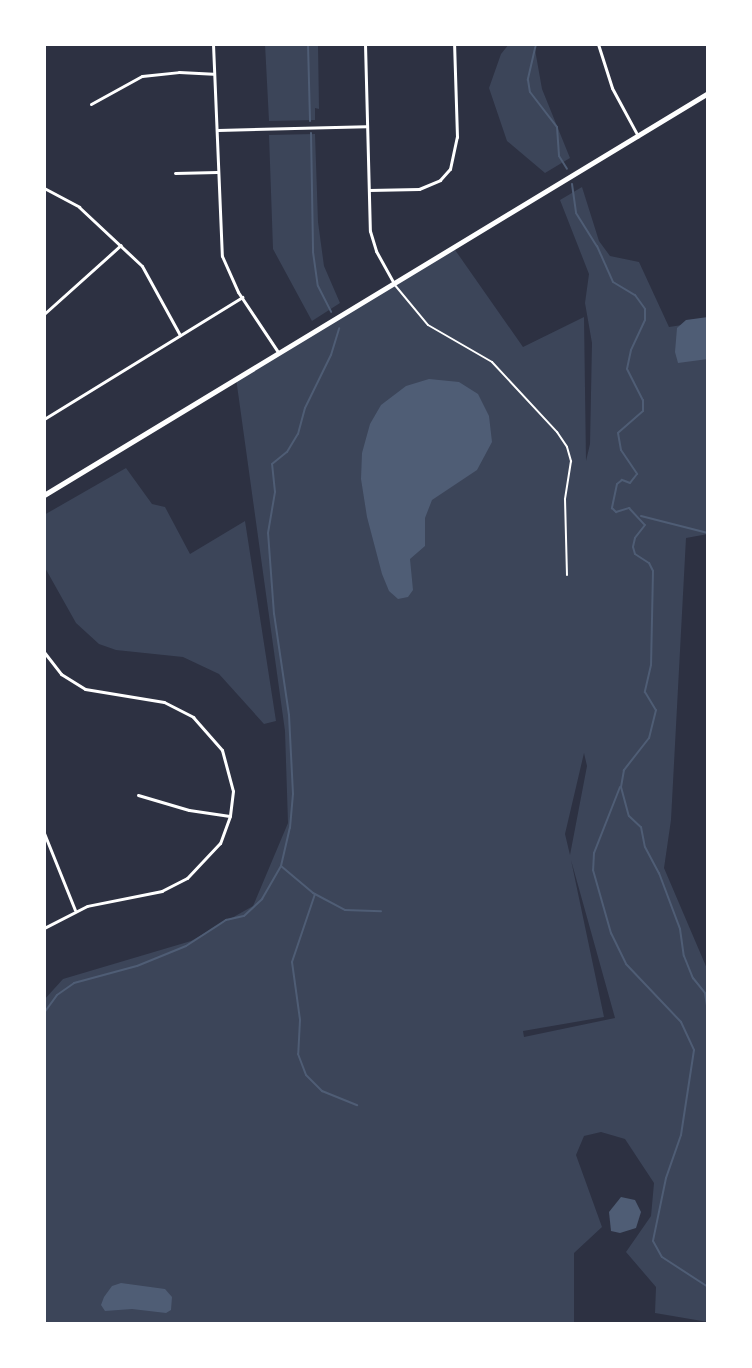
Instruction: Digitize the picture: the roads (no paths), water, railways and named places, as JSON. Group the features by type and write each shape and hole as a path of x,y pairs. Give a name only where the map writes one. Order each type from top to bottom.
{"main road":[{"path":"44,495 708,93"}],"street":[{"path":"213,44 222,256 242,297 278,353"},
{"path":"365,44 369,190 374,245 394,283"},
{"path":"369,190 419,189 440,180 450,169 457,137 454,44"},
{"path":"598,44 612,88 638,136"},
{"path":"91,104 142,76 179,72 213,74"},
{"path":"218,130 367,126"},
{"path":"175,173 217,172"},
{"path":"44,188 79,207 142,266 180,335"},
{"path":"44,314 121,245"},
{"path":"44,419 242,297"},
{"path":"44,652 61,674 85,689 164,702 201,724 227,760 232,780 230,816 214,851 180,883 75,910 44,928"},
{"path":"138,795 197,812 230,816"},
{"path":"44,833 75,910"}],"lane":[{"path":"394,283 428,325 492,362 557,432 567,447 571,461 565,499 567,575"}],"waterway":[{"path":"308,44 310,121"},
{"path":"536,44 528,80 530,92 557,127 559,156 567,169"},
{"path":"311,133 313,252 318,286 331,312"},
{"path":"572,184 576,213 597,246 613,282 635,295 645,309 645,320 631,350 627,369 643,400 643,411 618,433 621,450 637,474 630,483 622,480 617,484 612,508 616,512 629,508 645,525 635,538 633,547 635,554 649,563 653,571 651,665 645,692 656,710 649,738 624,770 621,787 629,816 641,827 645,847 659,873 680,929 684,956 693,978 705,993 708,1011"},
{"path":"44,1013 57,995 74,983 137,966 186,946 226,920 244,916 262,899 281,866 290,828 293,794 289,715 274,614 268,533 275,492 272,464 287,452 298,434 305,408 331,355 339,328"},
{"path":"641,516 708,533"},
{"path":"620,787 594,853 593,870 611,933 626,964 681,1022 694,1050 681,1135 666,1178 653,1241 662,1257 708,1287"},
{"path":"281,866 313,893 345,910 381,911"},
{"path":"315,894 292,962 300,1020 298,1054 306,1075 322,1091 357,1105"}]}
